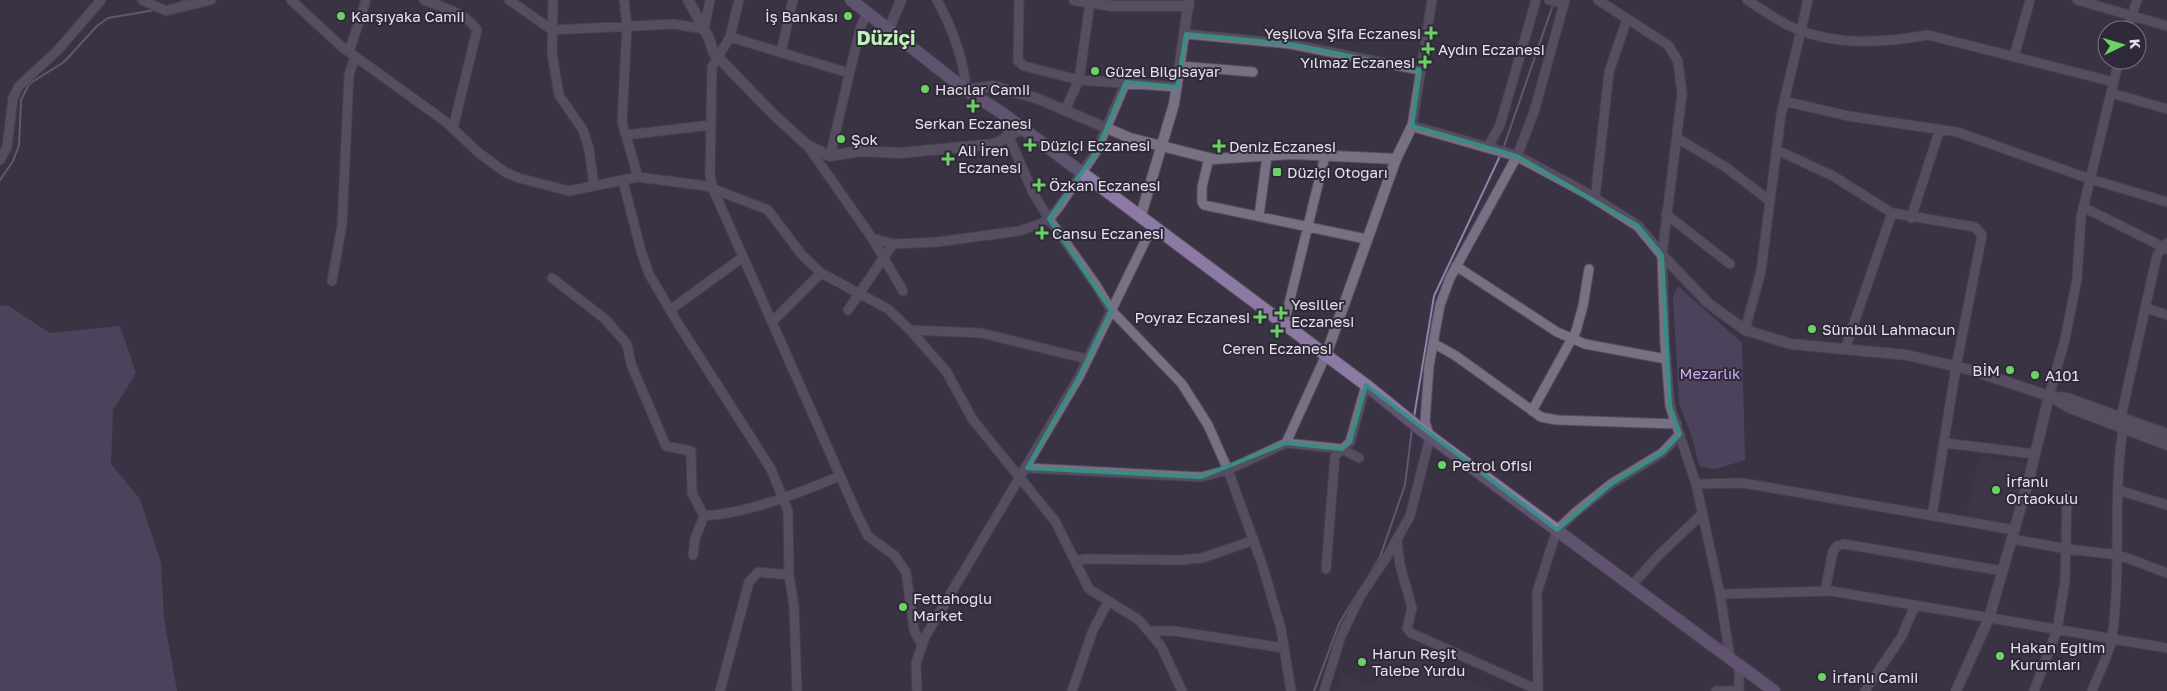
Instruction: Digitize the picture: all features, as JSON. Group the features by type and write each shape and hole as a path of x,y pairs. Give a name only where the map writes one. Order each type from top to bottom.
{"main road":[{"path":"851,0 966,90 1023,128 1081,173 1140,215 1366,384 1427,435 1774,691"}],"street":[{"path":"0,160 7,147 13,98 20,86 58,50 101,0"},
{"path":"142,0 166,11 211,0"},
{"path":"291,0 352,54 453,128 479,153 505,172 569,191 638,177 713,189 768,210 802,255 820,273 888,309 946,370 973,420 1004,460 1021,476 1055,522 1089,590 1139,620 1161,646 1182,691"},
{"path":"332,281 342,225 349,75 352,54 366,0"},
{"path":"424,0 460,15 473,24 477,30 453,128"},
{"path":"509,0 552,30 674,24 704,29"},
{"path":"553,0 552,54 559,95 583,130 589,149 594,186"},
{"path":"624,0 627,25 622,122 638,177"},
{"path":"688,0 704,29 713,52 772,114 807,146 885,256 903,292"},
{"path":"704,29 710,0"},
{"path":"739,0 730,37 712,67 710,175 713,189 868,536 895,556 906,572 914,630 922,645"},
{"path":"781,52 793,0"},
{"path":"889,29 901,0"},
{"path":"937,0 951,26 965,70 966,90 993,86 1036,98 1107,128 1161,147 1209,158 1325,156 1396,159"},
{"path":"1019,0 1018,61 1024,66 1080,80 1177,87"},
{"path":"1074,0 1090,3 1189,3 1177,87 1140,215"},
{"path":"1286,443 1326,355 1396,159 1412,126 1432,0"},
{"path":"1491,148 1506,107 1536,0"},
{"path":"1324,691 1341,636 1361,595 1397,540 1410,516 1427,435 1425,422 1440,305 1456,266 1515,156 1534,112 1562,2 1549,0"},
{"path":"1598,0 1668,45 1678,61 1682,94 1662,255 1666,360 1670,406 1696,484 1734,661 1738,691 1716,691"},
{"path":"1747,0 1800,30 1837,41 1898,40 1928,35 2114,82"},
{"path":"1744,330 1761,271 1784,101 1808,0"},
{"path":"2014,57 2030,0"},
{"path":"2078,0 2167,26"},
{"path":"2131,20 2137,0"},
{"path":"1065,110 1080,80 1090,3"},
{"path":"830,156 849,72 866,12"},
{"path":"1595,199 1609,72 1628,19"},
{"path":"1186,34 1290,44 1420,70"},
{"path":"730,37 849,72"},
{"path":"1180,66 1253,72"},
{"path":"1956,691 1989,618 2065,339 2076,279 2083,207 2117,70"},
{"path":"872,238 893,244 937,242 1019,231 1049,219 1096,152 1126,82"},
{"path":"2111,93 2167,109"},
{"path":"1784,101 1848,116 1957,132 2090,179 2167,202"},
{"path":"1002,113 1033,193 1049,219 1096,285 1111,310 1182,384 1208,425 1228,470 1254,540 1281,629 1291,691"},
{"path":"626,135 711,125"},
{"path":"1412,126 1515,156 1595,199 1638,226 1662,255 1708,303 1744,330 1791,344 1907,355 1956,366 2049,396 2067,398 2167,434"},
{"path":"807,146 830,156 861,151 900,153 995,144 1023,128"},
{"path":"1911,218 1940,129"},
{"path":"1677,138 1724,166 1770,201"},
{"path":"1777,150 1833,176 1892,212 1911,218 1975,227 1982,235 1956,366 1932,516"},
{"path":"1259,216 1267,156"},
{"path":"1284,324 1325,156"},
{"path":"1209,158 1202,187 1202,202 1204,205 1366,240"},
{"path":"623,181 641,251 649,274 771,469 788,511 789,575 794,606 797,691"},
{"path":"2083,207 2166,246 2157,255 2121,417"},
{"path":"1845,349 1892,212"},
{"path":"1666,214 1730,264"},
{"path":"917,691 916,663 925,637 1027,468 1087,359 1153,225"},
{"path":"848,310 893,244"},
{"path":"670,310 743,257"},
{"path":"1456,266 1496,294 1585,344 1666,360"},
{"path":"1532,411 1572,338 1583,306 1589,269"},
{"path":"772,322 820,273"},
{"path":"552,278 605,319 627,344 630,364 666,446 691,451 692,493 704,516 695,539 693,555"},
{"path":"2146,308 2167,315"},
{"path":"910,330 981,333 1087,359"},
{"path":"1434,343 1456,356 1541,417 1557,420 1676,424"},
{"path":"1326,569 1335,456 1350,442 1366,384"},
{"path":"2049,396 2070,408 2167,445"},
{"path":"2092,691 2112,640 2119,555 2118,490 2123,429"},
{"path":"1397,540 1400,565 1412,608 1407,628 1411,633 1538,691 1538,592 1557,530 1611,484 1662,453 1680,434"},
{"path":"1027,468 1201,477 1228,470 1286,443 1342,449 1359,458"},
{"path":"1945,443 2035,454"},
{"path":"704,516 724,515 783,499 840,476"},
{"path":"1696,484 1743,483 1932,516 2013,534 2067,549 2119,555 2167,574"},
{"path":"2118,490 2167,504"},
{"path":"2034,691 2057,630 2067,549 2067,496"},
{"path":"1632,586 1658,556 1702,513"},
{"path":"1075,561 1085,559 1181,560 1202,558 1254,540"},
{"path":"1825,591 1834,551 1837,546 1844,544 2003,571"},
{"path":"720,691 750,582 758,572 789,575"},
{"path":"1720,594 1825,591 2167,648"},
{"path":"1072,691 1093,630 1108,602"},
{"path":"1865,691 1902,636 1915,605"},
{"path":"1149,631 1174,631 1284,648"}],"highlighted area":[{"path":"1186,34 1290,44 1420,70 1412,126 1517,156 1638,226 1662,255 1670,406 1680,434 1662,453 1611,484 1557,530 1366,385 1350,442 1342,449 1286,443 1201,477 1027,468 1079,377 1111,310 1049,219 1096,152 1126,82 1177,87"}],"shaded area":[{"name":"İrfanlı Ortaokulu","path":"1979,455 2027,463 2011,527 1966,518"},
{"path":"1388,650 1491,690 1337,691 1343,673 1375,687"}],"green space":[{"name":"Mezarlık","path":"1678,286 1742,343 1745,460 1715,469 1699,466 1693,440 1679,403 1673,297"},
{"path":"7,305 50,333 120,326 136,373 113,410 111,464 140,499 161,563 164,618 177,691 0,691 0,306"}],"waterway":[{"path":"164,7 188,0"},
{"path":"1503,149 1553,5"},
{"path":"0,180 13,161 19,145 21,100 29,84 64,62 97,26 108,18 155,10"},
{"path":"1414,417 1434,296 1500,156"},
{"path":"1363,585 1380,557 1405,485 1412,429"},
{"path":"1314,691 1339,624 1355,597"}],"place":[{"name":"Karşıyaka Camii","path":"341,16"},
{"name":"İş Bankası","path":"848,16"},
{"name":"Yeşilova Şifa Eczanesi","path":"1431,33"},
{"name":"Aydın Eczanesi","path":"1428,49"},
{"name":"Yılmaz Eczanesi","path":"1425,62"},
{"name":"Güzel Bilgisayar","path":"1095,71"},
{"name":"Hacılar Camii","path":"925,89"},
{"name":"Serkan Eczanesi","path":"973,106"},
{"name":"Şok","path":"841,139"},
{"name":"Düziçi Eczanesi","path":"1030,145"},
{"name":"Deniz Eczanesi","path":"1219,146"},
{"name":"Ali İren Eczanesi","path":"948,159"},
{"name":"Düziçi Otogarı","path":"1277,172"},
{"name":"Özkan Eczanesi","path":"1039,185"},
{"name":"Cansu Eczanesi","path":"1042,233"},
{"name":"Yesiller Eczanesi","path":"1281,313"},
{"name":"Poyraz Eczanesi","path":"1260,317"},
{"name":"Sümbül Lahmacun","path":"1812,329"},
{"name":"Ceren Eczanesi","path":"1277,331"},
{"name":"BİM","path":"2010,370"},
{"name":"A101","path":"2035,375"},
{"name":"Petrol Ofisi","path":"1442,465"},
{"name":"İrfanlı Ortaokulu","path":"1996,490"},
{"name":"Fettahoglu Market","path":"903,607"},
{"name":"Hakan Eğitim Kurumları","path":"2000,656"},
{"name":"Harun Reşit Talebe Yurdu","path":"1362,662"},
{"name":"İrfanlı Camii","path":"1822,677"}],"district":[{"name":"Düziçi","path":"886,37"}]}
